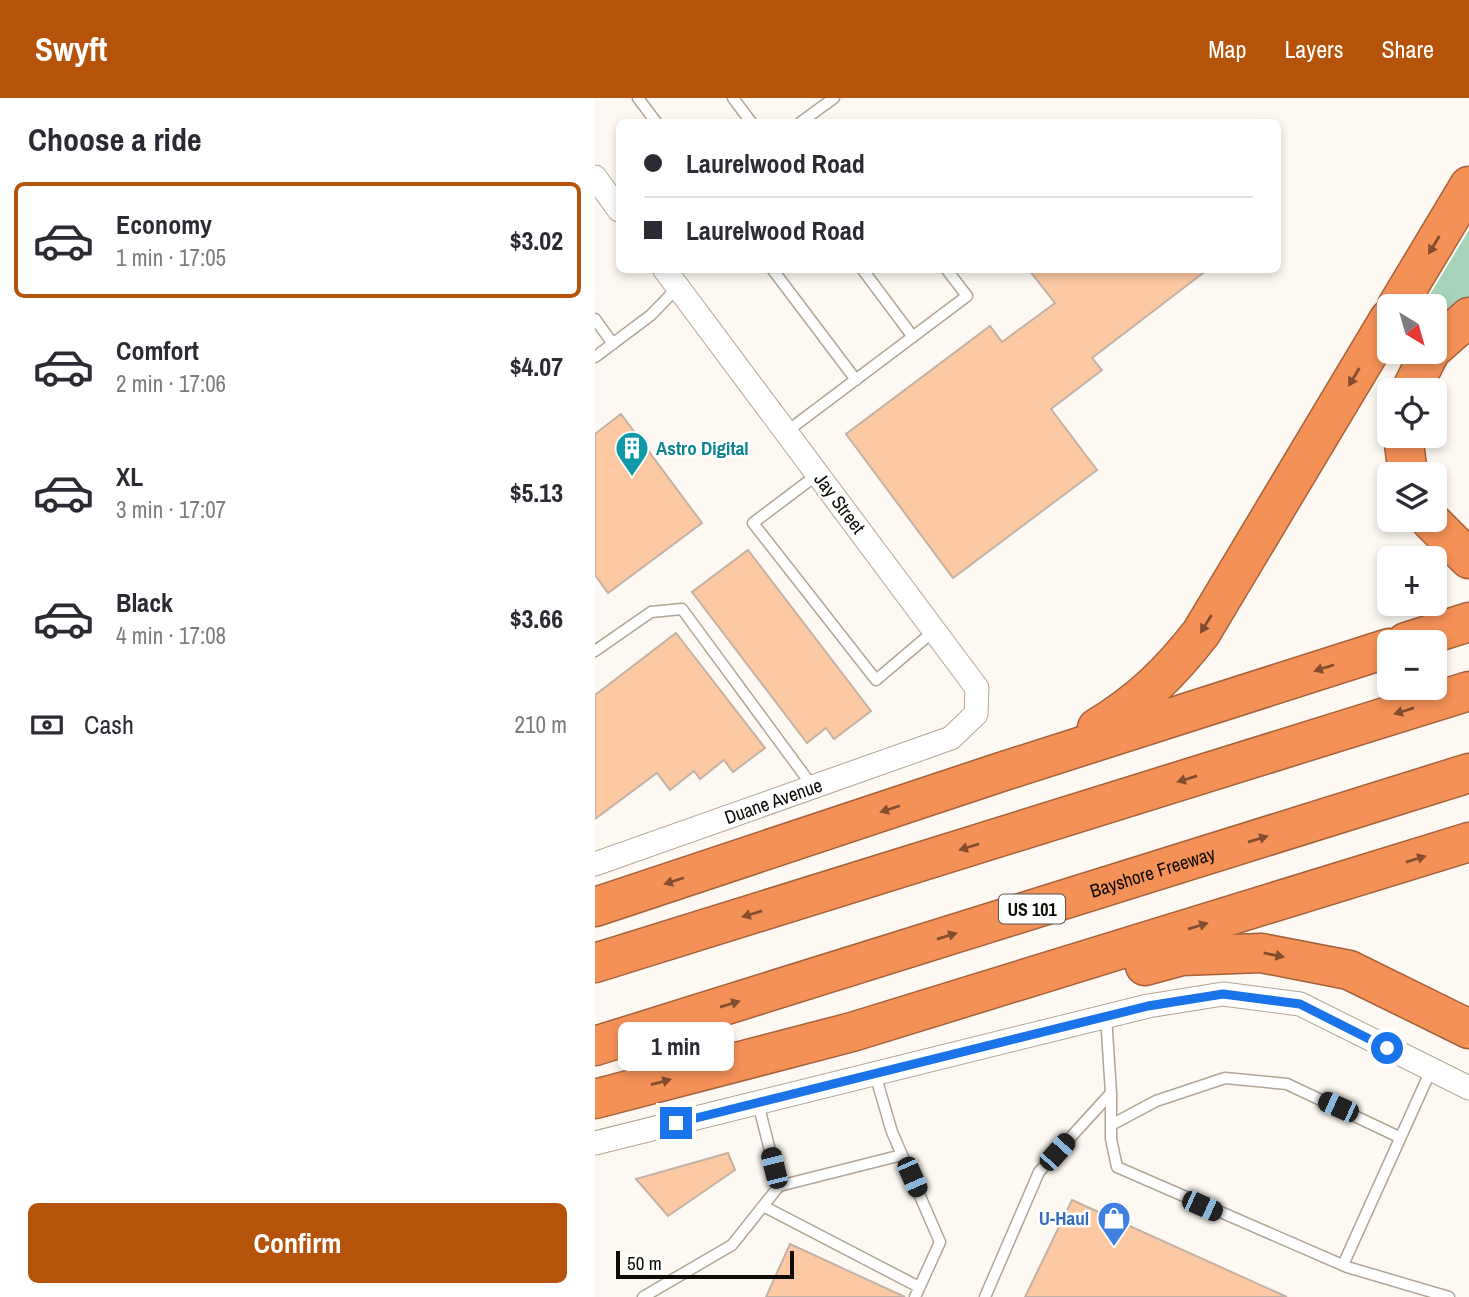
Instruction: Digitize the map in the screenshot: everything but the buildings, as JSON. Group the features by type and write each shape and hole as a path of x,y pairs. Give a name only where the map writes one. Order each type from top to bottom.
{"highway":[{"path":"1404,294 1469,187"},
{"path":"1447,336 1469,317"},
{"path":"1001,772 1085,735 1135,705 1172,670 1201,633 1377,339"},
{"path":"1442,532 1469,559"},
{"path":"1444,630 1469,622"},
{"path":"595,907 1001,772 1377,652"},
{"path":"595,963 1469,691"},
{"name":"Bayshore Freeway","path":"595,1046 1469,772"},
{"path":"595,1099 852,1032 1469,842"},
{"path":"852,1032 907,1028 1182,956 1261,953 1349,970 1469,1029"}],"street":[{"path":"595,177 616,206"},
{"name":"Jay Street","path":"671,278 977,688 976,714 950,738"},
{"name":"Duane Avenue","path":"595,864 950,738"},
{"path":"595,1143 1148,1006 1223,994 1300,1004 1469,1088"}],"lane":[{"path":"638,98 654,119"},
{"path":"733,98 749,119"},
{"path":"805,119 834,98"},
{"path":"775,273 856,380"},
{"path":"865,273 913,337"},
{"path":"786,432 967,296 949,273"},
{"path":"595,357 651,314 671,278"},
{"path":"595,319 613,344"},
{"path":"818,474 753,523 876,681 935,630"},
{"path":"595,651 651,612 682,609 813,787"},
{"path":"1106,1016 1111,1125 1117,1167 1343,1265 1449,1297"},
{"path":"1343,1265 1431,1070"},
{"path":"763,1206 917,1292 940,1242 902,1155 875,1074"},
{"path":"1111,1125 1156,1101 1225,1078 1287,1084 1399,1137"},
{"path":"985,1297 1039,1172 1111,1093"},
{"path":"758,1103 779,1186"},
{"path":"643,1297 659,1292 732,1245 779,1186 902,1155"}],"green space":[{"path":"1469,230 1469,298 1447,314 1447,294 1430,294"}],"place":[{"name":"Astro Digital","path":"632,478"},
{"name":"U-Haul","path":"1114,1248"}],"route":[{"path":"676,1123 1148,1006 1223,994 1300,1004 1387,1048"}]}
